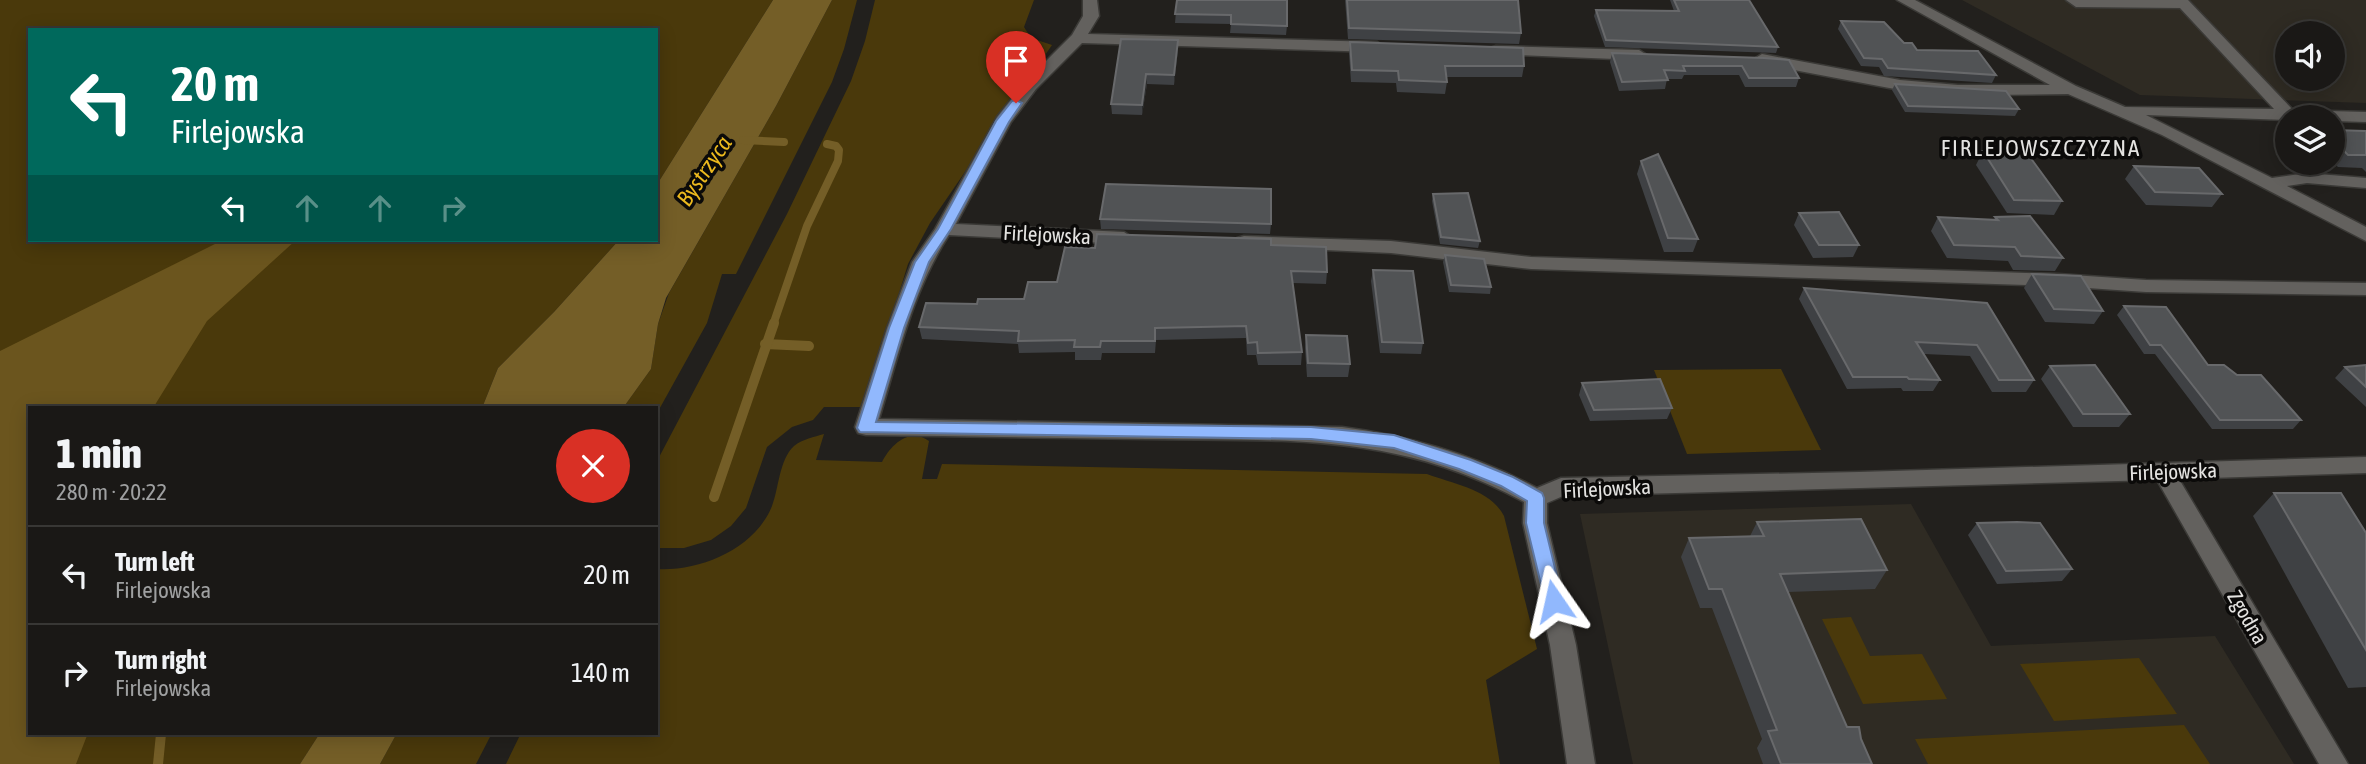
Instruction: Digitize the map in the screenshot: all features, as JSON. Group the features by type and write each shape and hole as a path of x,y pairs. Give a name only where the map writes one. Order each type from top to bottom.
{"street":[{"name":"Firlejowska","path":"1090,0 1091,16 1078,38 1030,86 1003,121 918,273 897,328 866,428 1311,433 1353,436 1394,442 1465,464 1536,498 1561,487 1859,481 2366,465"},
{"path":"1904,0 2070,89 2122,109 2366,234"},
{"path":"2073,0 2076,3 2182,2 2280,105"},
{"path":"1078,38 1399,48"},
{"path":"1482,50 1650,55"},
{"path":"1748,58 1791,62 1846,77 1928,87 2023,91 2070,89"},
{"path":"2122,109 2275,114"},
{"path":"2345,116 2366,117"},
{"path":"2269,184 2307,178 2366,183"},
{"name":"Firlejowska","path":"944,229 1145,239"},
{"path":"1227,242 1391,247 1531,263 2045,280 2146,286 2366,289"},
{"name":"Zgodna","path":"2162,471 2334,764"},
{"path":"1536,498 1535,523 1545,557 1563,645 1581,764"}],"shaded area":[{"path":"0,0 773,0 658,183 658,28 28,28 28,242 617,242 554,312 498,368 483,406 28,406 28,735 319,735 300,764 0,764"},
{"path":"832,0 857,0 832,82 736,274 722,274 707,323 658,411 658,406 624,406 651,369 658,324 669,293 776,106"},
{"path":"875,0 1034,0 1024,27 1031,38 1052,45 930,223 908,264 864,407 824,407 813,420 792,427 767,447 746,508 731,526 711,540 684,548 658,548 658,459 787,214 851,81"},
{"path":"1962,0 2366,0 2366,103 2140,95"},
{"path":"219,242 294,242 207,321 154,406 28,406 28,735 87,735 76,764 0,764 0,351"},
{"path":"1781,369 1821,450 1687,454 1654,370"},
{"path":"824,434 816,460 882,462 901,440 914,436 922,437 929,441 922,479 937,479 942,464 1427,474 1480,493 1490,499 1504,516 1537,649 1486,680 1500,764 506,764 520,735 658,735 658,569 673,569 707,562 739,546 753,534 772,506 782,466 789,452 809,438"},
{"path":"1911,504 1991,646 2215,636 2294,764 1633,764 1580,514"},
{"path":"1851,617 1870,656 1922,654 1947,699 1863,704 1822,619"},
{"path":"2139,658 2177,714 2054,721 2020,664"},
{"path":"2184,725 2210,764 1928,764 1915,739"},
{"path":"396,735 491,735 476,764 380,764"}],"water":[{"name":"Bystrzyca","path":"773,0 832,0 776,106 666,298 658,324 651,369 624,406 483,406 498,368 554,312 617,242 658,242 658,183"},
{"path":"319,735 396,735 380,764 300,764"}],"building":[{"path":"1177,0 1287,0 1287,26 1231,24 1231,15 1175,14"},
{"path":"1347,0 1518,0 1521,33 1349,28"},
{"path":"1674,0 1749,0 1778,47 1606,40 1596,10 1679,11"},
{"path":"1841,21 1884,22 1904,43 1912,43 1917,50 1978,51 1996,75 1888,68 1882,59 1864,58"},
{"path":"1121,39 1178,40 1174,75 1146,74 1142,105 1111,104"},
{"path":"1350,42 1523,48 1524,66 1445,66 1447,82 1399,80 1398,71 1352,70"},
{"path":"1612,53 1789,60 1799,78 1749,78 1742,66 1683,66 1685,71 1664,70 1668,80 1622,82"},
{"path":"1895,84 2006,91 2019,109 1908,106"},
{"path":"2345,130 2366,131 2366,155 2348,155 2345,152"},
{"path":"1983,151 2027,153 2062,201 2014,200"},
{"path":"1658,154 1698,239 1668,238 1641,161"},
{"path":"2134,166 2199,168 2222,194 2155,192"},
{"path":"1106,184 1271,189 1271,224 1100,219"},
{"path":"1468,193 1480,241 1441,237 1433,194"},
{"path":"1839,212 1859,245 1819,245 1799,213"},
{"path":"2030,216 2063,258 2021,256 2015,247 1954,245 1938,217 1998,220 1995,217"},
{"path":"1097,234 1271,239 1271,245 1326,247 1327,272 1291,271 1302,352 1258,353 1257,342 1248,343 1246,326 1155,328 1155,341 1101,341 1100,347 1074,347 1075,340 1018,341 1019,331 919,327 926,303 977,304 978,299 1024,299 1028,282 1057,282 1065,247 1095,248"},
{"path":"1445,255 1484,259 1491,287 1451,285"},
{"path":"1373,270 1413,271 1423,343 1382,342"},
{"path":"2032,274 2081,276 2103,311 2054,309"},
{"path":"1804,288 1987,303 2034,380 1999,380 1977,345 1916,342 1940,380 1853,377"},
{"path":"2124,306 2166,307 2208,365 2224,365 2237,375 2261,375 2301,420 2220,420 2161,345 2150,345"},
{"path":"1306,335 1347,336 1350,364 1308,363"},
{"path":"2095,365 2130,414 2083,414 2050,366"},
{"path":"2366,365 2366,387 2345,367"},
{"path":"1660,379 1672,408 1594,410 1582,383"},
{"path":"2274,493 2341,493 2366,533 2366,650"},
{"path":"1861,519 1887,570 1780,574 1847,727 1859,727 1872,764 1781,764 1768,731 1777,730 1722,589 1709,589 1689,538 1764,536 1757,522"},
{"path":"1977,523 2040,523 2072,569 2006,571"}],"waterway":[{"name":"Bystrzyca","path":"743,140 784,142"},
{"path":"773,325 807,226 838,161 839,150 836,146 827,144"},
{"path":"767,344 774,323"},
{"path":"714,497 767,344"},
{"path":"767,344 809,346"},
{"path":"158,764 161,735"}],"district":[{"name":"FIRLEJOWSZCZYZNA","path":"2041,148"}],"route":[{"path":"1016,103 1003,121 944,229 922,262 897,328 866,428 1311,433 1394,442 1465,464 1536,498 1535,523 1554,601"}]}
